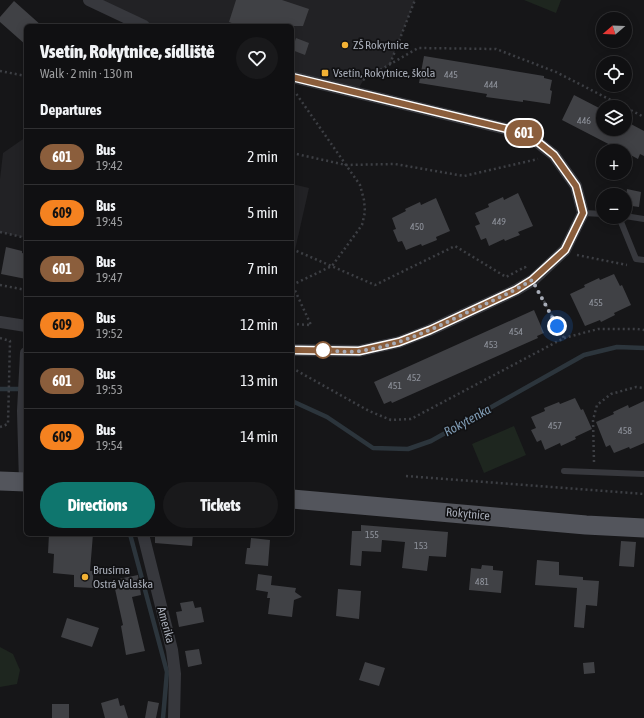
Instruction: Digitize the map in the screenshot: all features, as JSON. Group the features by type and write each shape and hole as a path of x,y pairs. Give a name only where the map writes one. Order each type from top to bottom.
{"main road":[{"path":"0,481 24,482"},
{"name":"Rokytnice","path":"294,499 586,525 644,528"}],"street":[{"path":"89,0 140,24"},
{"path":"294,77 528,134 554,155 576,186 583,213 565,250 532,280 516,290 430,330 399,342 359,351 294,350"},
{"path":"0,322 24,326"},
{"path":"24,392 24,435"},
{"name":"Amerika","path":"144,536 172,650 175,674 174,718"}],"lane":[{"path":"583,213 596,214"},
{"path":"632,217 644,219"},
{"path":"622,224 636,259 644,260"},
{"path":"564,471 644,474"}],"path":[{"path":"390,64 415,0"},
{"path":"356,93 364,79 418,48 496,49 556,72 644,117"},
{"path":"0,71 24,76"},
{"path":"294,92 296,92 360,185 364,200 365,212 362,225 332,266 294,283"},
{"path":"294,153 346,165 395,164 464,176 554,155"},
{"path":"0,232 24,238"},
{"path":"294,250 375,285 455,246 506,277 525,267 564,338"},
{"path":"0,285 24,290"},
{"path":"294,288 311,324 294,324"},
{"path":"294,369 369,411 391,420 411,419 564,338 598,329 644,330"},
{"path":"0,338 10,341 8,398"},
{"path":"594,472 593,420 597,405 612,394 636,387 644,388"},
{"path":"0,427 8,424"},
{"path":"406,476 644,494"}],"shaded area":[{"name":"ZŠ Rokytnice","path":"89,0 415,0 390,64 364,79 356,93 294,78 294,24 140,24"},
{"path":"524,0 561,0 556,13"},
{"path":"24,138 24,238 0,232 0,179 3,153"},
{"path":"294,184 309,188 294,250"},
{"path":"514,426 526,455 484,473 472,444"},
{"path":"0,647 13,654 20,670 17,684 0,687"}],"building":[{"path":"236,0 282,0 309,9 303,26 294,26 294,24 234,24 229,22"},
{"path":"14,1 40,24 24,24 24,43 0,22 0,17"},
{"path":"296,38 309,43 305,55 294,51"},
{"path":"424,56 544,76 544,78 552,80 550,104 486,97 487,94 419,83"},
{"path":"574,95 596,106 596,136 632,136 632,125 644,131 644,156 640,154 638,159 632,156 632,144 608,144 562,120"},
{"path":"632,190 641,192 639,207 632,206"},
{"path":"518,193 533,226 518,232 520,235 505,241 504,239 489,246 486,238 481,240 475,226 480,224 475,213 489,207 488,204 503,197 504,200"},
{"path":"436,198 450,231 436,237 437,240 406,250 402,241 398,242 393,230 396,229 392,218 406,211 405,209 420,202 421,205"},
{"path":"6,247 22,251 22,253 24,254 24,279 1,274"},
{"path":"614,274 620,286 622,285 631,305 614,313 615,315 601,322 600,320 585,326 570,294 599,278 600,280"},
{"path":"534,310 544,333 537,336 538,338 392,403 391,401 384,404 374,382"},
{"path":"575,398 581,410 583,409 592,429 561,446 560,443 545,450 541,440 537,442 531,430 536,428 531,417 545,411 544,408"},
{"path":"644,401 644,443 630,449 629,447 614,453 610,445 606,447 596,422 614,414 613,412 628,405 629,408"},
{"path":"361,525 448,532 446,557 429,556 427,571 402,568 405,542 382,540 381,552 362,551 361,566 350,565 352,531 361,531"},
{"path":"49,536 93,536 90,571 93,571 93,588 74,587 74,575 53,573 54,554 48,553"},
{"path":"155,536 193,536 192,546 155,543"},
{"path":"251,538 270,540 268,566 245,564 247,548 250,548"},
{"path":"621,541 636,542 634,567 619,566"},
{"path":"537,560 559,562 559,575 583,577 583,580 599,581 597,606 586,605 584,628 574,627 577,588 535,585"},
{"path":"482,565 493,566 493,570 503,571 501,593 469,590 471,568 481,569"},
{"path":"258,574 272,576 271,585 296,588 295,592 302,597 294,600 292,617 268,614 270,598 267,598 268,592 256,590"},
{"path":"138,575 141,595 132,597 145,651 126,655 121,626 123,625 115,589 120,588 118,579"},
{"path":"338,589 361,591 359,619 336,616"},
{"path":"193,601 195,608 201,607 204,622 179,627 176,612 182,611 180,603"},
{"path":"67,618 99,628 92,647 61,637"},
{"path":"199,649 202,664 188,667 185,651"},
{"path":"365,662 385,668 379,686 359,680"},
{"path":"594,662 595,673 584,674 583,663"},
{"path":"118,698 120,706 124,705 128,718 105,718 101,703"},
{"path":"148,701 159,703 156,718 145,718"},
{"path":"52,704 69,704 69,718 52,718"}],"waterway":[{"name":"Rokytenka","path":"294,402 327,417 373,448 408,449 431,441 584,355 617,347 644,348"},
{"name":"Rokytenka","path":"0,389 24,389"},
{"path":"131,536 167,672 163,718"}],"bus line":[{"name":"601","path":"294,77 528,134 554,155 576,186 583,213 565,250 532,280 516,290 430,330 399,342 359,351 294,350"}],"place":[{"name":"ZŠ Rokytnice","path":"345,45"},
{"name":"Vsetín, Rokytnice, škola","path":"325,73"},
{"name":"Brusírna Ostrá Valaška","path":"85,577"}],"route":[{"path":"323,350 359,351 399,342 430,330 516,290 532,280 557,326"}]}
